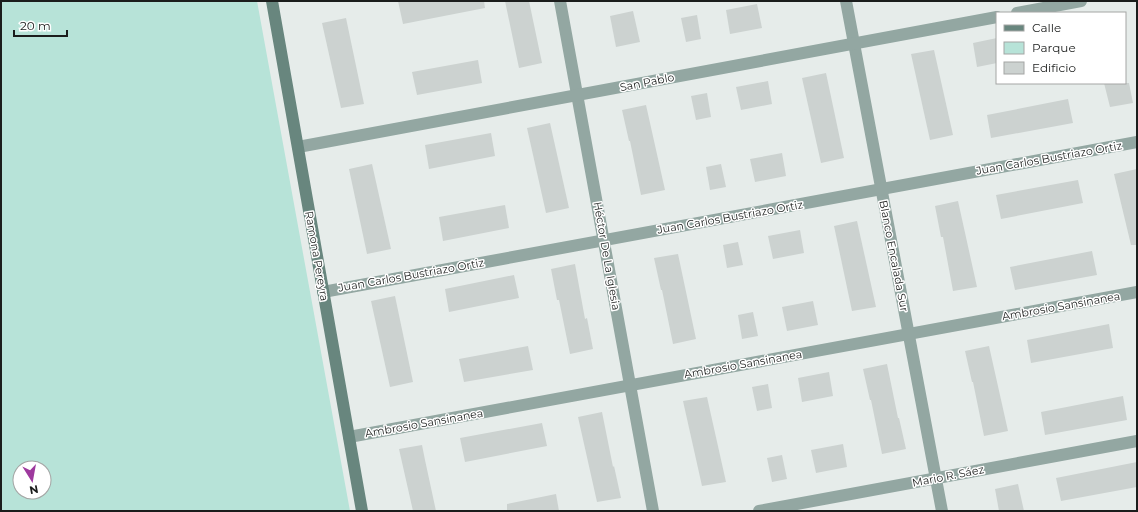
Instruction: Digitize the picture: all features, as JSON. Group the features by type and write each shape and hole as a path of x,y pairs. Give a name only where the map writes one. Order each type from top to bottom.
{"street":[{"name":"Ramona Pereyra","path":"272,1 362,511"},
{"name":"Héctor De La Iglesia","path":"560,1 653,511"},
{"name":"Blanco Encalada Sur","path":"846,1 942,511"},
{"path":"1022,12 1081,1"},
{"name":"San Pablo","path":"298,147 996,17"},
{"name":"Juan Carlos Bustriazo Ortiz","path":"323,292 1137,142"},
{"name":"Ambrosio Sansinanea","path":"349,437 1137,292"},
{"name":"Mario R. Sáez","path":"759,511 1137,441"}],"green space":[{"path":"1,1 257,1 350,511 1,511"}],"building":[{"path":"398,1 484,1 485,8 403,24"},
{"path":"505,1 529,1 542,63 519,68"},
{"path":"757,4 762,28 730,34 726,10"},
{"path":"633,11 640,42 616,47 610,16"},
{"path":"697,15 701,39 686,42 681,18"},
{"path":"346,18 364,104 341,108 322,23"},
{"path":"996,38 996,63 977,67 973,43"},
{"path":"934,50 953,135 930,140 911,54"},
{"path":"478,60 482,83 417,95 412,72"},
{"path":"826,73 844,158 821,163 802,78"},
{"path":"768,81 772,104 741,110 736,87"},
{"path":"1129,83 1133,103 1110,107 1104,84"},
{"path":"707,93 711,117 696,120 691,96"},
{"path":"1068,99 1073,123 991,138 987,115"},
{"path":"646,105 665,190 641,195 622,110"},
{"path":"550,123 569,208 546,213 527,128"},
{"path":"491,133 495,156 429,169 425,145"},
{"path":"782,153 786,176 755,182 750,159"},
{"path":"372,164 391,249 367,254 349,169"},
{"path":"721,164 726,187 710,190 706,167"},
{"path":"1137,169 1137,245 1131,245 1114,174"},
{"path":"1078,180 1083,203 1001,219 996,195"},
{"path":"958,201 977,287 953,291 943,237 941,237 935,206"},
{"path":"505,205 509,228 443,241 439,217"},
{"path":"857,221 876,307 852,311 834,226"},
{"path":"800,230 804,253 773,259 768,236"},
{"path":"738,242 743,265 727,268 723,245"},
{"path":"1092,251 1097,275 1015,290 1010,267"},
{"path":"678,254 696,339 673,344 654,258"},
{"path":"575,264 585,319 587,318 593,349 570,354 551,269"},
{"path":"514,275 519,298 449,312 445,289"},
{"path":"395,296 413,382 390,387 371,301"},
{"path":"813,301 818,325 787,331 782,307"},
{"path":"753,312 758,336 742,339 738,315"},
{"path":"1109,324 1113,348 1031,363 1027,340"},
{"path":"528,346 533,370 464,382 459,359"},
{"path":"989,346 1008,431 984,436 965,351"},
{"path":"887,364 906,449 882,454 863,369"},
{"path":"829,372 833,396 802,402 798,378"},
{"path":"768,384 772,408 757,411 752,387"},
{"path":"1123,396 1127,420 1045,435 1041,412"},
{"path":"707,397 726,482 702,486 683,401"},
{"path":"602,412 621,498 597,502 578,417"},
{"path":"542,423 547,446 465,462 460,438"},
{"path":"843,444 847,467 816,473 811,450"},
{"path":"422,445 436,511 413,511 399,449"},
{"path":"782,455 787,479 772,482 767,458"},
{"path":"1137,462 1137,487 1061,501 1056,478"},
{"path":"1018,484 1024,511 999,511 995,489"},
{"path":"556,494 559,511 507,511 507,504"}]}
